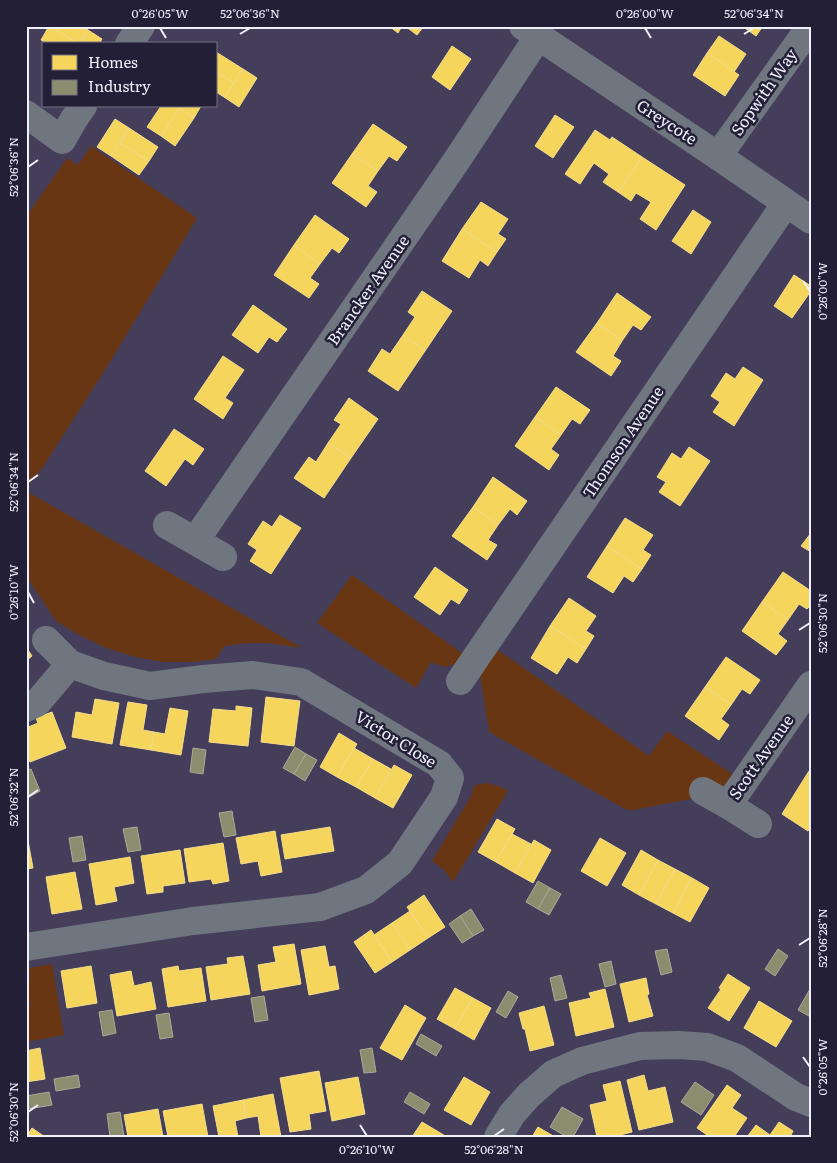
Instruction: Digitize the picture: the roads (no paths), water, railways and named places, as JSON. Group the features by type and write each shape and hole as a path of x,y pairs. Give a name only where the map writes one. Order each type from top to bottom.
{"street":[{"path":"129,42 141,26"},
{"name":"Sopwith Way","path":"718,156 805,34 811,29"},
{"name":"Greycote","path":"530,31 811,220"},
{"name":"Brancker Avenue","path":"195,541 457,160 530,31"},
{"path":"26,114 62,140 82,108"},
{"name":"Thomson Avenue","path":"460,681 786,203"},
{"path":"167,525 223,557"},
{"name":"Victor Close","path":"26,947 193,921 320,907 366,890 400,863 444,797 450,778 439,764 301,682 253,675 150,686 104,676 70,664 46,640"},
{"path":"26,708 37,703 70,664"},
{"name":"Scott Avenue","path":"728,805 811,685"},
{"path":"703,791 758,824"},
{"path":"498,1137 512,1114 529,1095 553,1074 582,1061 640,1046 679,1045 707,1047 737,1058 796,1097 811,1103"}]}
